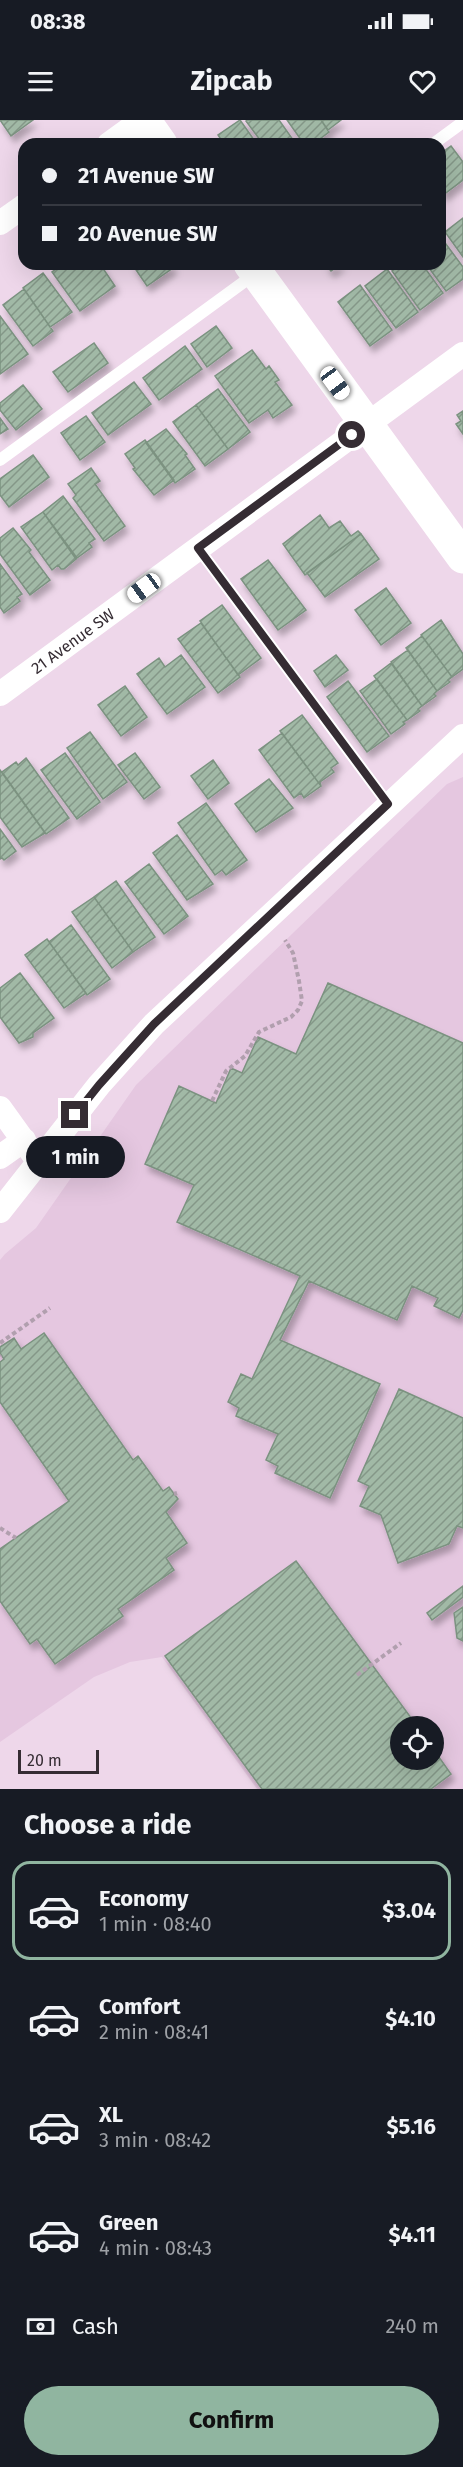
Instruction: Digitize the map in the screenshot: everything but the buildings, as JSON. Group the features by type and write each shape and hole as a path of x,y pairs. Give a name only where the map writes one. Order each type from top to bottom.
{"street":[{"path":"118,138 143,120 156,138"},
{"path":"0,223 18,210"},
{"path":"260,270 365,425 463,557"},
{"name":"21 Avenue SW","path":"0,694 463,354"},
{"path":"0,1211 99,1085 154,1024 463,736"},
{"path":"0,1108 38,1161"},
{"path":"0,1157 24,1140"}],"lane":[{"path":"441,138 463,122"},
{"path":"0,459 254,270"},
{"path":"198,548 388,804"}],"path":[{"path":"212,1101 226,1071 245,1056 256,1035 291,1017 298,1010 302,1001 299,981 293,953 285,940"},
{"path":"0,1343 50,1308"},
{"path":"0,1528 15,1538"},
{"path":"357,1675 400,1643"}],"shaded area":[{"path":"463,777 463,1789 257,1789 162,1657 130,1662 94,1677 0,1742 0,1260 36,1228 136,1085 447,784"}],"route":[{"path":"75,1115 154,1024 388,804 198,548 352,435"}]}
